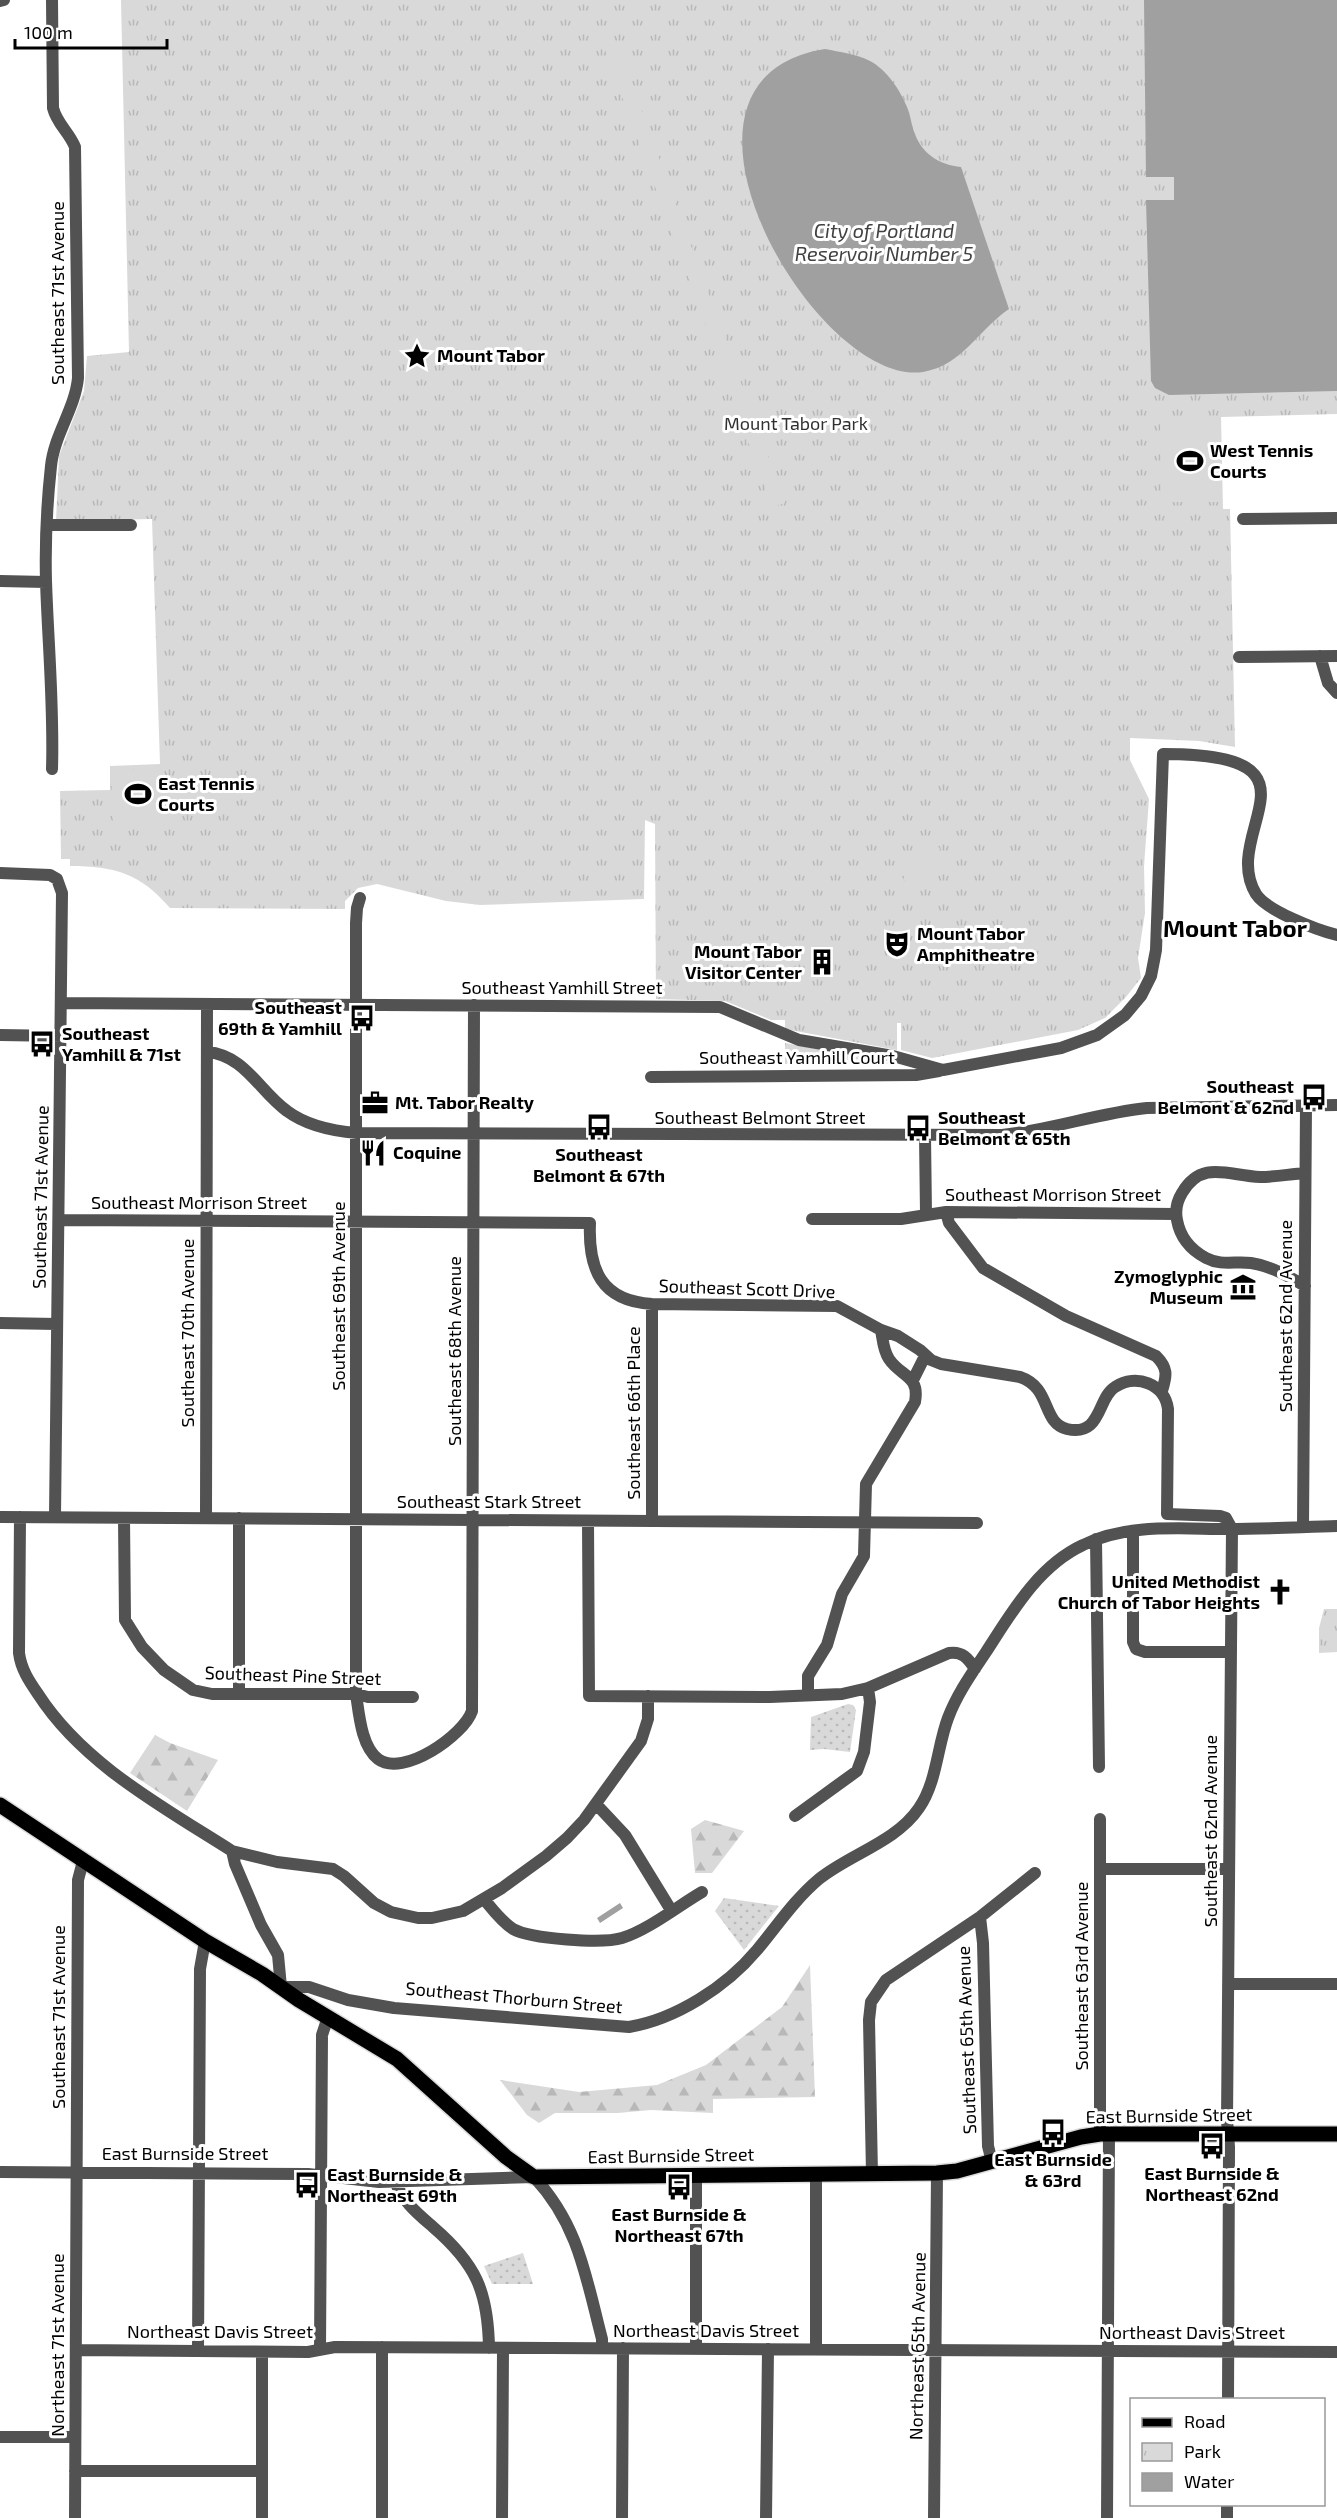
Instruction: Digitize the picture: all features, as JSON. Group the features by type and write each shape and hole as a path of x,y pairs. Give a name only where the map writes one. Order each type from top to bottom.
{"main road":[{"name":"Southeast Thorburn Street","path":"0,1805 205,1941 281,1987"},
{"path":"281,1987 397,2059 506,2157 534,2177"},
{"name":"East Burnside Street","path":"534,2177 937,2173 957,2171 1080,2136 1104,2133 1337,2134"}],"street":[{"name":"Southeast 71st Avenue","path":"52,0 53,108 56,118 71,136 75,147 78,378 75,396 52,455 46,582 53,728 52,769"},
{"path":"1242,519 1337,518"},
{"path":"48,525 131,525"},
{"path":"0,581 46,582"},
{"path":"1320,656 1328,683 1337,693"},
{"path":"1239,657 1337,656"},
{"name":"Southeast Yamhill Street","path":"62,1003 720,1007 799,1040 893,1056 943,1070 1035,1054 1083,1042 1112,1026 1141,996 1151,976 1156,950 1163,754 1240,759 1255,765 1270,777"},
{"path":"1273,798 1271,810 1252,851 1250,867 1253,888 1264,902 1305,926 1337,935"},
{"name":"Southeast 71st Avenue","path":"0,873 44,874 57,879 62,893 55,1517"},
{"name":"Southeast 69th Avenue","path":"360,898 356,923 356,1694 369,1748 378,1759 392,1765 401,1765 421,1757 461,1730 470,1716 473,1696"},
{"name":"Southeast 70th Avenue","path":"206,1518 207,1004"},
{"name":"Southeast 68th Avenue","path":"473,1696 474,1005"},
{"path":"0,1035 62,1036"},
{"name":"Southeast Belmont Street","path":"207,1052 224,1055 235,1061 280,1105 299,1119 326,1129 357,1133 925,1136 1016,1134 1147,1108 1337,1105"},
{"name":"Southeast Yamhill Court","path":"651,1077 916,1075 943,1070"},
{"name":"Southeast 62nd Avenue","path":"1303,1527 1306,1106"},
{"path":"925,1136 926,1214"},
{"name":"Southeast Morrison Street","path":"812,1219 901,1219 946,1212 1176,1214 1179,1198 1184,1190 1196,1178 1204,1174 1226,1171 1261,1177 1305,1173"},
{"path":"946,1212 949,1223 982,1268 1066,1316 1156,1356 1166,1368 1167,1376 1162,1390 1167,1398 1168,1409 1167,1514 1220,1516 1226,1518 1232,1529"},
{"path":"1176,1214 1184,1239 1193,1250 1205,1257 1225,1263 1249,1263 1263,1266 1305,1286"},
{"name":"Southeast Morrison Street","path":"59,1220 590,1223"},
{"name":"Southeast Scott Drive","path":"590,1223 590,1256 603,1283 624,1300 652,1304 837,1306 881,1330 898,1336 920,1350 925,1356 941,1364 1030,1380 1040,1391 1052,1418 1067,1428 1075,1430 1092,1423 1098,1417 1109,1392 1122,1383 1145,1383 1162,1390"},
{"name":"Southeast 66th Place","path":"652,1304 652,1521"},
{"path":"0,1323 57,1324"},
{"path":"808,1695 808,1676 827,1645 842,1594 864,1556 867,1484 915,1402 916,1393 913,1380 890,1360 884,1349 881,1330"},
{"path":"913,1380 925,1356"},
{"name":"Southeast Stark Street","path":"0,1517 977,1523"},
{"path":"20,1517 19,1653 22,1668 55,1718 83,1748 132,1786 232,1851 277,1862 333,1869 374,1903 391,1912 418,1918 439,1917 463,1911 546,1856 567,1838 596,1804 640,1742 648,1719 648,1696"},
{"name":"Southeast Pine Street","path":"124,1518 124,1614 128,1626 142,1647 164,1670 185,1686 200,1692 239,1694 356,1694 368,1697 413,1697"},
{"path":"239,1518 239,1694"},
{"path":"588,1521 589,1696 770,1697 842,1694 868,1688 955,1652 966,1656 975,1669"},
{"path":"1230,1652 1145,1652 1136,1650 1133,1642 1133,1531 1337,1526"},
{"name":"Southeast 62nd Avenue","path":"1228,2398 1228,1984 1232,1529"},
{"name":"Southeast Thorburn Street","path":"281,1987 309,1987 348,2000 387,2008 597,2026 629,2027 669,2015 699,1998 738,1970 818,1880 891,1834 913,1816 927,1795 949,1715 975,1669 1016,1607 1037,1580 1058,1559 1096,1539 1133,1531"},
{"path":"1096,1539 1099,1767"},
{"path":"795,1816 857,1771 862,1762 865,1742 870,1702 868,1688"},
{"path":"596,1804 625,1835 671,1910"},
{"name":"Southeast 63rd Avenue","path":"1100,1819 1108,2351 1107,2518"},
{"path":"232,1851 235,1864 261,1925 278,1955 281,1987"},
{"name":"Southeast 71st Avenue","path":"76,2173 78,1880 83,1861"},
{"path":"1100,1869 1229,1869"},
{"path":"872,2174 869,2020 871,2002 886,1980 980,1917 1035,1873"},
{"path":"484,1899 502,1921 515,1930 529,1934 606,1941 629,1935 702,1892"},
{"name":"Southeast 65th Avenue","path":"980,1917 983,1943 988,2146 992,2162"},
{"path":"198,2351 200,1969 205,1941"},
{"path":"1228,1984 1337,1984"},
{"path":"320,2350 322,2035 328,2017"},
{"name":"East Burnside Street","path":"0,2172 321,2174 371,2181 534,2177"},
{"name":"Northeast 71st Avenue","path":"75,2518 76,2173"},
{"name":"Northeast 65th Avenue","path":"934,2518 937,2173"},
{"path":"816,2174 816,2350"},
{"path":"696,2175 696,2349"},
{"path":"534,2177 557,2205 571,2231 596,2317 602,2348"},
{"path":"394,2181 406,2203 451,2242 476,2274 487,2310 489,2348"},
{"name":"Northeast Davis Street","path":"76,2350 308,2352 335,2347 382,2347 1337,2352"},
{"path":"382,2347 382,2518"},
{"path":"502,2518 503,2348"},
{"path":"622,2518 623,2348"},
{"path":"766,2518 768,2349"},
{"path":"262,2352 262,2518"},
{"path":"0,2436 75,2437"},
{"path":"75,2471 262,2471"}],"green space":[{"name":"Mount Tabor Park","path":"121,0 1337,0 1337,414 1221,417 1223,509 1230,509 1235,747 1199,741 1130,738 1130,760 1149,799 1144,866 1145,913 1138,958 1141,978 1105,1018 1078,1030 932,1058 901,1050 901,1023 897,1023 897,1050 785,1029 785,1020 771,1020 725,1001 656,999 655,824 645,820 644,899 480,905 446,901 377,884 358,888 345,901 345,909 170,908 148,887 126,874 101,868 70,866 70,859 61,859 60,791 110,790 110,766 160,764 152,519 56,521 59,456 84,391 87,356 129,352"},
{"path":"617,43 785,503 772,507 604,47"},
{"name":"West Tennis Courts","path":"1219,418 1220,502 1161,502 1160,419"},
{"name":"East Tennis Courts","path":"161,769 166,825 113,827 111,770"},
{"path":"918,840 940,848 925,888 903,880"},
{"path":"785,1043 897,1064 785,1064"},
{"path":"1324,1609 1337,1609 1337,1652 1319,1653 1319,1628"},
{"path":"848,1704 853,1705 856,1710 850,1752 810,1750 811,1717"},
{"path":"155,1735 170,1743 218,1760 187,1811 130,1773"},
{"path":"705,1820 744,1831 712,1873 695,1873 691,1829"},
{"path":"724,1898 779,1906 744,1950 715,1911"},
{"path":"810,1965 815,2097 713,2099 713,2113 651,2110 618,2113 555,2113 539,2123 527,2115 500,2080 579,2092 657,2085 706,2065 782,2007"},
{"path":"523,2253 533,2284 492,2284 484,2266"}],"water":[{"path":"1144,0 1337,0 1337,391 1169,395 1155,388 1151,381 1146,200 1174,200 1174,177 1146,177"},
{"name":"City of Portland Reservoir Number 5","path":"825,49 870,61 882,70 897,87 922,147 939,161 961,167 1009,309 960,355 937,368 923,372 881,364 836,332 795,285 763,228 745,169 745,114 770,72"},
{"path":"620,1903 623,1908 600,1923 597,1918"}],"place":[{"name":"Mount Tabor","path":"417,356"},
{"name":"West Tennis Courts","path":"1190,461"},
{"name":"East Tennis Courts","path":"138,794"},
{"name":"Mount Tabor Amphitheatre","path":"897,944"},
{"name":"Mount Tabor Visitor Center","path":"822,962"},
{"name":"Southeast 69th & Yamhill","path":"362,1018"},
{"name":"Southeast Yamhill & 71st","path":"42,1044"},
{"name":"Southeast Belmont & 62nd","path":"1314,1097"},
{"name":"Mt. Tabor Realty","path":"375,1103"},
{"name":"Southeast Belmont & 67th","path":"599,1127"},
{"name":"Southeast Belmont & 65th","path":"918,1128"},
{"name":"Coquine","path":"373,1153"},
{"name":"Zymoglyphic Museum","path":"1243,1287"},
{"name":"United Methodist Church of Tabor Heights","path":"1280,1592"},
{"name":"East Burnside & 63rd","path":"1053,2132"},
{"name":"East Burnside & Northeast 62nd","path":"1212,2146"},
{"name":"East Burnside & Northeast 69th","path":"307,2185"},
{"name":"East Burnside & Northeast 67th","path":"679,2187"}],"district":[{"name":"Mount Tabor","path":"1235,929"}]}
